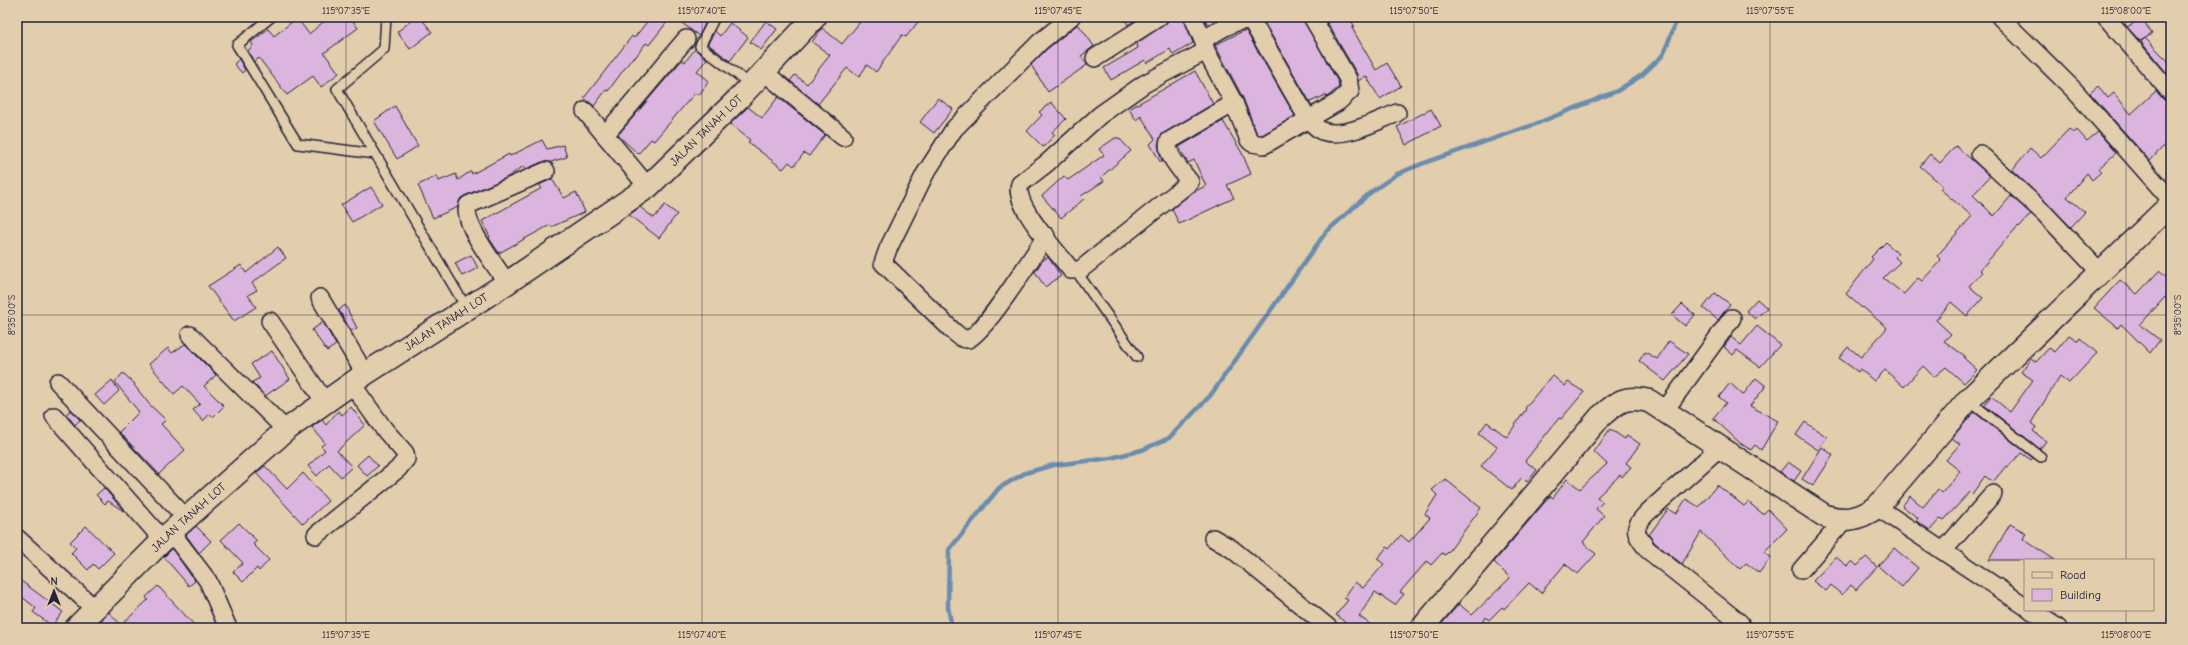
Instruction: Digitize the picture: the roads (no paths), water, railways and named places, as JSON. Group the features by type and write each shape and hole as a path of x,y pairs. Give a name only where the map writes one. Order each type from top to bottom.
{"street":[{"name":"JALAN TANAH LOT","path":"76,628 94,608 167,536 188,519 286,430 358,379 507,283 648,186 758,79 815,17"},
{"path":"1046,236 992,313 973,336 966,339 962,338 953,331 883,263 888,249 925,174 954,129 1040,42 1071,17"},
{"path":"1094,58 1159,17"},
{"path":"1193,17 1205,45 1234,103 1248,140 1252,143 1264,144 1347,96 1351,88 1348,79 1312,17"},
{"path":"2000,17 2074,90 2171,200"},
{"path":"2106,17 2171,93"},
{"path":"1234,103 1169,141 1168,148 1172,157 1190,182 1076,271 1072,270 1046,236 1027,215 1018,194 1020,184 1047,163 1100,115 1144,84 1205,45 1241,19 1253,22 1308,119 1321,131 1334,133 1348,131 1397,113"},
{"path":"605,135 686,39"},
{"path":"758,79 843,137"},
{"path":"585,111 648,186"},
{"path":"1980,154 2045,214 2100,272"},
{"path":"507,283 476,235 467,217 466,208 468,205 546,170"},
{"path":"1422,628 1600,417 1618,402 1634,398 1649,401 1665,410 1818,512 1834,519 1844,520 1862,516 1877,507 1968,400 2171,204"},
{"path":"316,535 398,469 406,459 405,454 358,379 320,298"},
{"path":"1665,410 1732,318"},
{"path":"270,321 325,402"},
{"path":"190,335 286,430"},
{"path":"58,382 188,519"},
{"path":"54,416 208,581 228,628"},
{"path":"1720,448 1647,513 1637,523 1636,529 1637,535 1648,550 1740,623"},
{"path":"1944,550 1993,494"},
{"path":"1877,507 1944,550 2024,605"},
{"path":"1802,570 1844,520"},
{"path":"17,538 94,608"},
{"path":"1213,538 1232,550 1329,628"},
{"path":"2032,611 2058,628"}],"lane":[{"path":"271,17 237,45 298,144 375,154"},
{"path":"386,17 384,49 337,89 466,309"},
{"path":"715,17 700,46 758,79"},
{"path":"1076,271 1137,357"},
{"path":"1968,400 2041,457"}],"waterway":[{"path":"952,628 948,607 949,550 999,488 1025,473 1054,465 1111,458 1142,450 1169,438 1210,396 1326,232 1371,192 1397,174 1533,125 1617,91 1642,75 1663,55 1678,17"}]}
